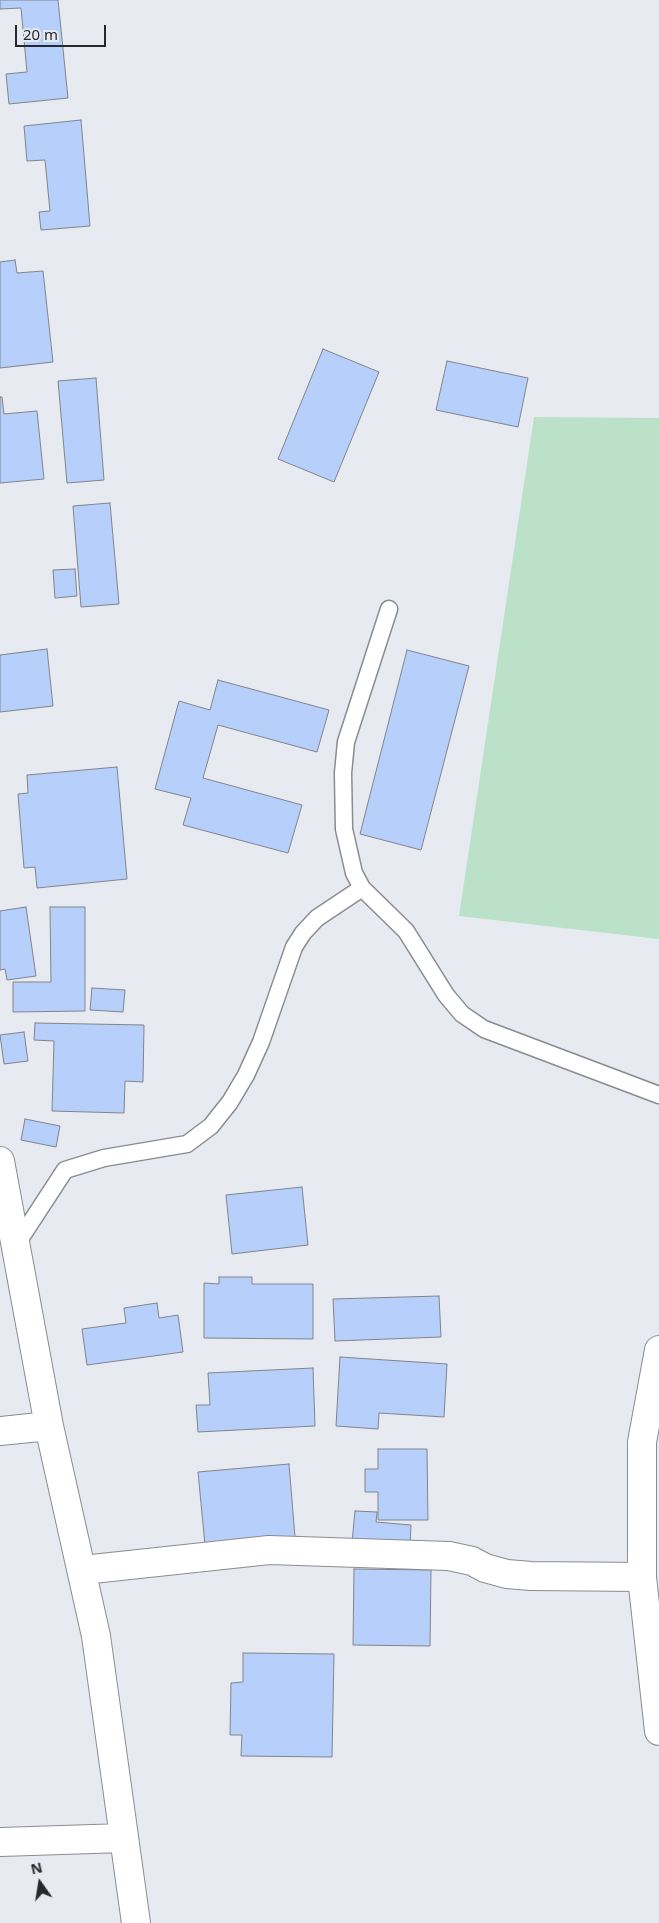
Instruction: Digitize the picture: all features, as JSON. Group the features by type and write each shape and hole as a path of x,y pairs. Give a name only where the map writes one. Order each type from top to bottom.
{"street":[{"path":"0,1161 49,1426 83,1570 96,1636 136,1923"},
{"path":"659,1350 642,1442 642,1577 659,1731"},
{"path":"0,1431 49,1426"},
{"path":"83,1570 269,1550 449,1556 472,1561 485,1568 507,1574 531,1576 642,1577"},
{"path":"0,1842 124,1838"}],"lane":[{"path":"389,610 346,742 343,773 344,829 346,846 354,873 362,888 406,931 446,996 462,1014 484,1029 659,1095"},
{"path":"16,1245 65,1170 104,1158 187,1144 211,1126 230,1102 246,1075 261,1042 294,947 303,933 317,918 362,888"}],"green space":[{"path":"534,417 659,418 659,939 459,916"}],"building":[{"path":"0,0 58,0 68,98 9,104 6,74 27,72 21,8 0,9"},
{"path":"81,120 90,226 41,230 39,212 50,211 45,160 27,161 24,126"},
{"path":"15,260 17,273 43,271 53,362 0,368 0,262"},
{"path":"323,349 379,372 334,482 278,459"},
{"path":"447,361 528,378 518,427 436,410"},
{"path":"96,378 104,480 67,483 58,381"},
{"path":"0,397 2,397 4,414 37,411 44,479 0,483"},
{"path":"110,503 119,604 81,607 73,506"},
{"path":"75,569 77,596 55,598 53,570"},
{"path":"47,649 53,706 0,712 0,655"},
{"path":"407,650 469,666 421,850 360,834"},
{"path":"218,680 329,710 317,752 218,725 203,778 302,805 288,853 183,825 191,798 155,789 179,701 210,710"},
{"path":"117,767 127,879 37,888 35,867 24,868 18,794 28,793 27,775"},
{"path":"26,907 36,976 7,980 5,969 0,970 0,911"},
{"path":"50,907 85,907 85,1011 13,1012 13,982 51,982"},
{"path":"92,988 125,990 123,1012 90,1010"},
{"path":"35,1023 144,1025 143,1082 125,1081 124,1113 52,1111 54,1041 34,1040"},
{"path":"24,1032 28,1061 4,1064 0,1035"},
{"path":"25,1119 60,1126 56,1147 21,1140"},
{"path":"302,1187 308,1245 232,1254 226,1195"},
{"path":"219,1277 252,1277 252,1284 313,1284 313,1339 204,1338 204,1283 219,1284"},
{"path":"439,1296 441,1337 335,1341 333,1299"},
{"path":"157,1303 159,1318 178,1315 183,1352 87,1365 82,1329 126,1323 124,1308"},
{"path":"340,1357 447,1364 444,1417 379,1413 378,1429 336,1426"},
{"path":"313,1368 315,1426 198,1432 196,1405 210,1405 208,1373"},
{"path":"378,1449 427,1449 428,1520 378,1520 378,1492 365,1492 365,1469 378,1469"},
{"path":"289,1464 295,1537 205,1545 198,1472"},
{"path":"355,1511 377,1512 376,1522 411,1525 410,1546 352,1542"},
{"path":"354,1569 431,1570 430,1646 353,1645"},
{"path":"243,1653 334,1654 332,1757 241,1756 242,1735 230,1735 231,1683 243,1682"}]}
